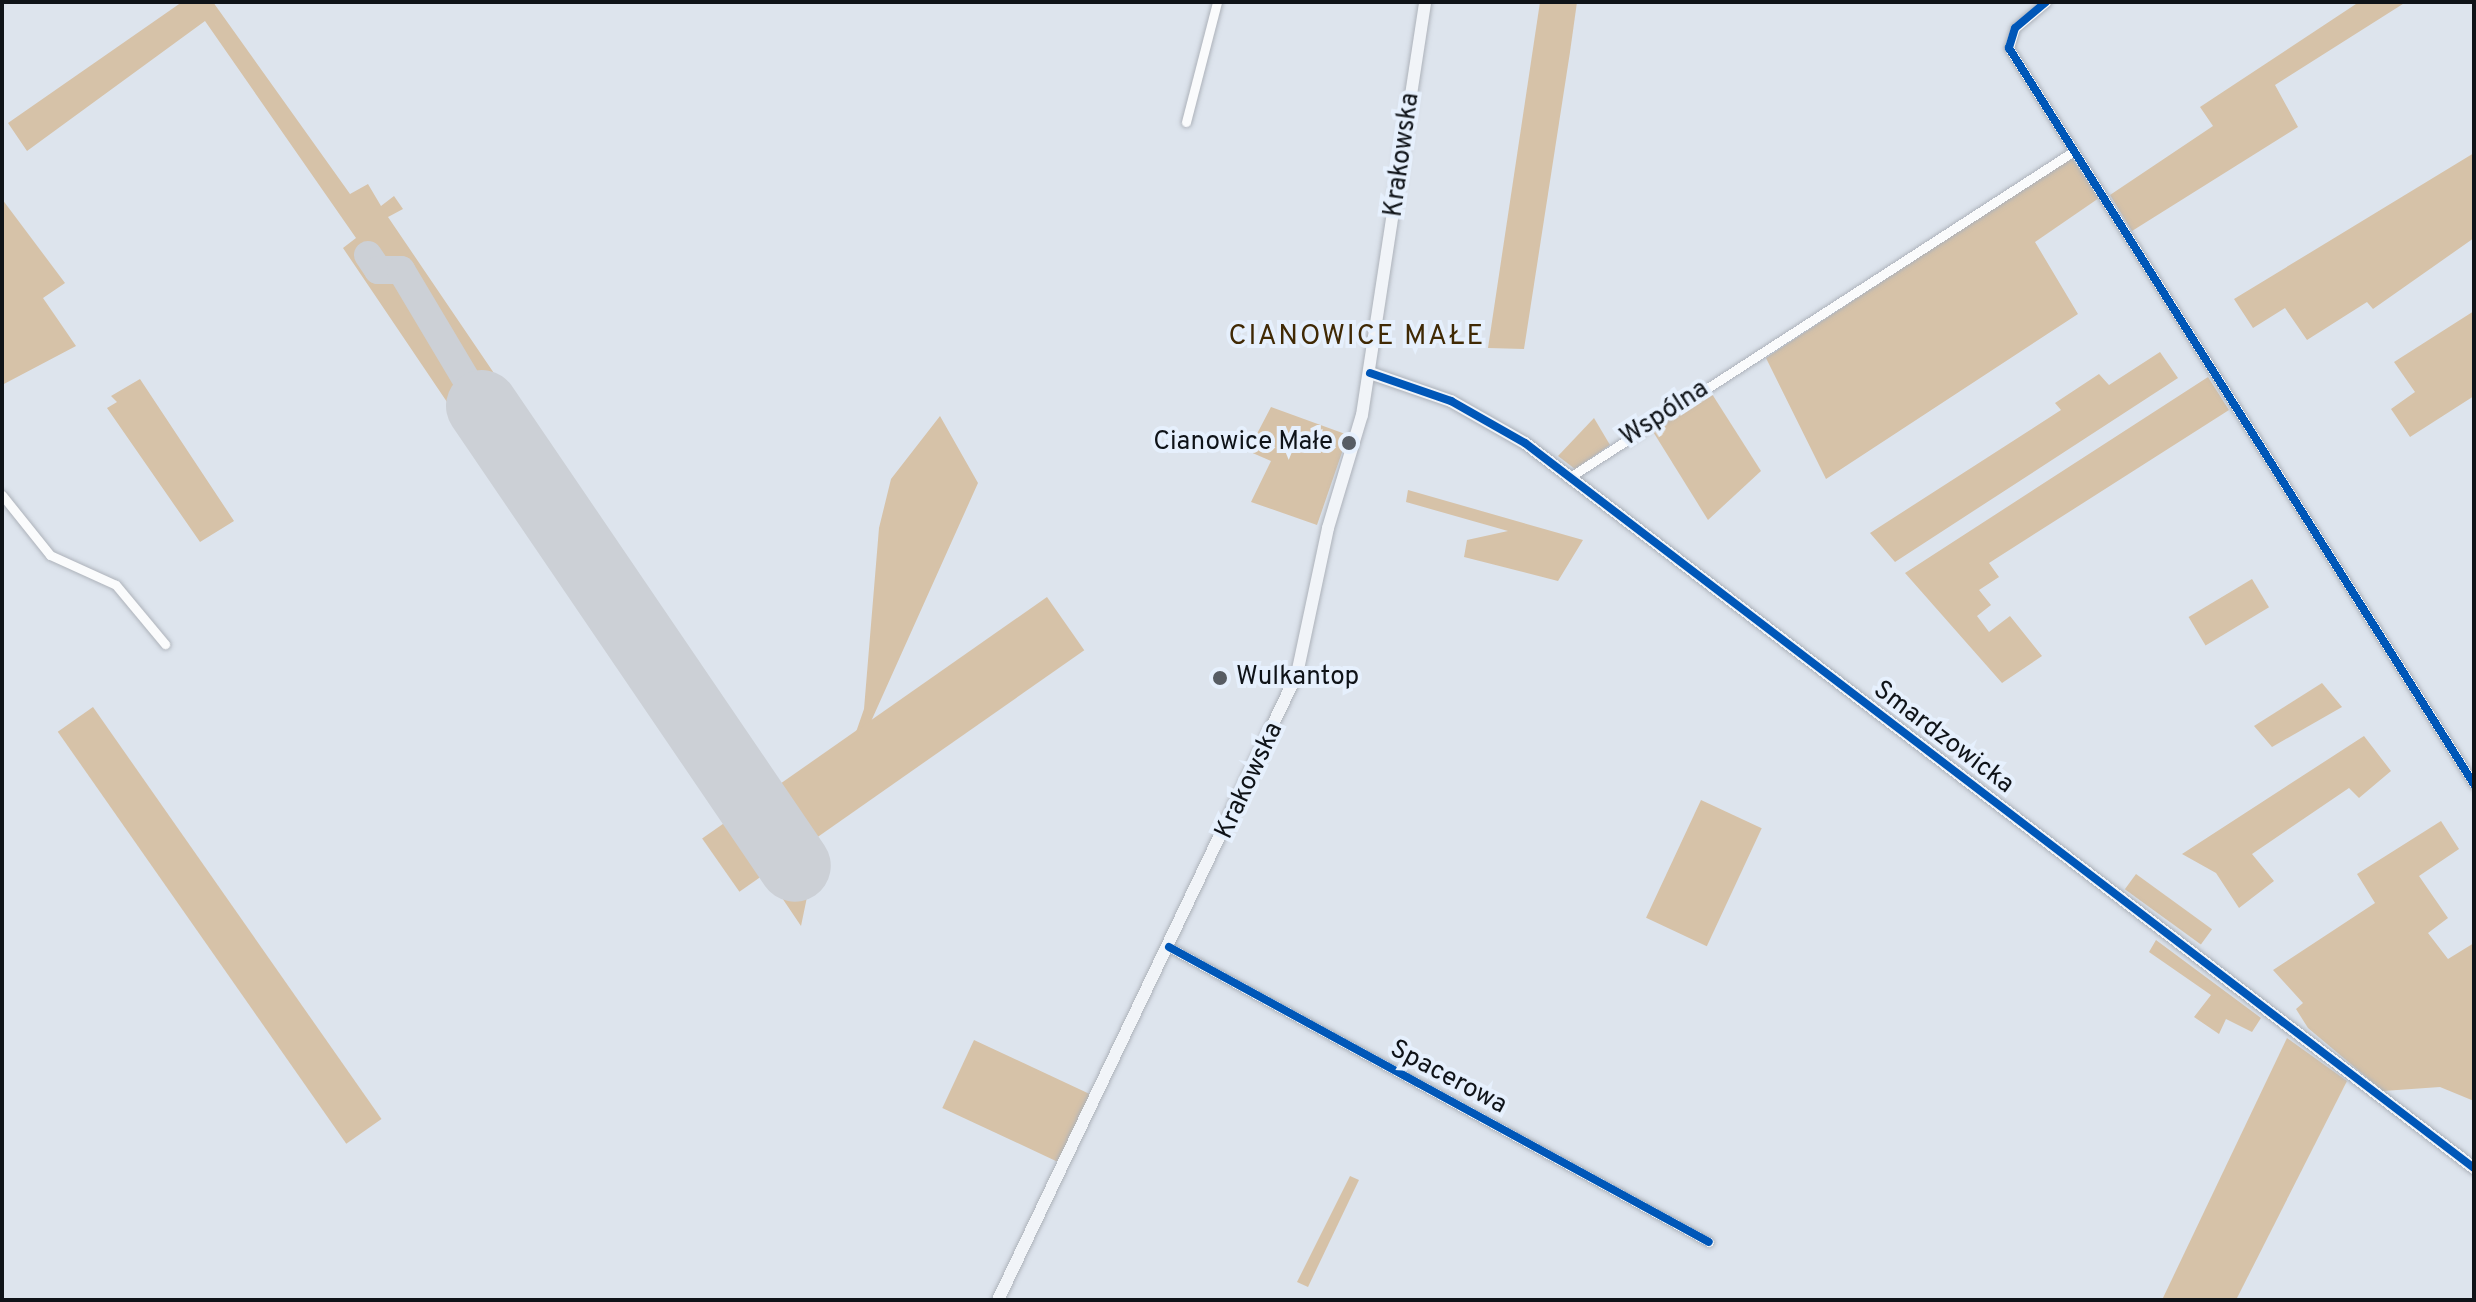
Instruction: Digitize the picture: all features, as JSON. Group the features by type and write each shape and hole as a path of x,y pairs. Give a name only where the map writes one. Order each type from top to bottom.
{"main road":[{"name":"Krakowska","path":"998,1300 1297,674 1370,373 1425,2"},
{"name":"Smardzowicka","path":"1370,373 1479,415 1570,477 2474,1168"}],"street":[{"path":"1186,122 1217,2"},
{"path":"2046,2 2015,28 2009,48 2474,784"},
{"name":"Wspólna","path":"1570,477 2074,151"},
{"path":"2,495 50,555 116,585 165,644"},
{"name":"Spacerowa","path":"1169,947 1709,1242"}],"shaded area":[{"path":"182,2 213,2 350,194 368,184 381,206 394,196 403,209 388,217 817,849 801,926 343,248 356,238 205,21 27,151 8,123"},
{"path":"1540,2 1577,2 1570,52 1524,349 1488,348"},
{"path":"2359,2 2406,2 2275,85 2298,127 2132,231 2110,195 2213,126 2200,107"},
{"path":"2474,153 2474,238 2373,309 2367,302 2307,340 2285,308 2253,328 2234,299"},
{"path":"2071,157 2099,198 2035,242 2078,314 1826,479 1766,358"},
{"path":"2,199 65,283 43,298 76,346 2,385"},
{"path":"2474,311 2474,396 2410,437 2391,409 2415,392 2394,362"},
{"path":"2160,352 2178,378 1895,562 1870,533 2061,410 2055,403 2099,374 2109,385"},
{"path":"2208,377 2229,410 1989,563 1999,577 1979,590 1991,605 1977,616 1989,632 2010,616 2042,656 2002,683 1905,573"},
{"path":"140,379 234,521 200,542 107,408 117,402 111,396"},
{"path":"1712,394 1761,471 1708,520 1652,430"},
{"path":"1271,407 1348,435 1317,525 1251,502 1271,461 1248,451"},
{"path":"940,416 978,483 821,833 864,709 879,528 891,479"},
{"path":"1594,418 1610,445 1575,469 1558,456"},
{"path":"1408,490 1583,540 1558,581 1464,557 1467,540 1508,531 1406,502"},
{"path":"2252,579 2269,607 2206,645 2189,617"},
{"path":"1047,597 1084,650 739,892 702,838"},
{"path":"2322,683 2342,707 2272,747 2254,726"},
{"path":"93,707 382,1119 346,1144 58,732"},
{"path":"2364,736 2391,771 2359,798 2349,788 2252,854 2274,881 2239,908 2216,873 2182,854"},
{"path":"1701,800 1762,828 1707,946 1646,918"},
{"path":"2441,821 2459,849 2419,876 2448,918 2428,933 2448,959 2474,943 2474,1101 2440,1087 2383,1091 2308,1028 2296,1009 2303,1003 2273,970 2375,903 2357,874"},
{"path":"2136,874 2212,929 2201,945 2125,889"},
{"path":"2156,940 2261,1018 2252,1032 2226,1019 2219,1034 2194,1017 2211,995 2149,952"},
{"path":"2287,1038 2347,1081 2236,1300 2162,1300"},
{"path":"974,1040 1092,1095 1060,1163 942,1108"},
{"path":"1350,1176 1359,1180 1308,1287 1297,1282"}],"taxiway":[{"path":"368,255 378,270 401,270 482,406"}],"runway":[{"path":"482,406 795,866"}],"cycle path":[{"path":"2046,2 2015,28 2009,48 2474,784"},
{"path":"1370,373 1451,401 1525,443 2474,1168"},
{"path":"1169,947 1709,1242"}],"place":[{"name":"Cianowice Małe","path":"1349,443"},
{"name":"Wulkantop","path":"1220,678"}],"district":[{"name":"CIANOWICE MAŁE","path":"1357,337"}]}
